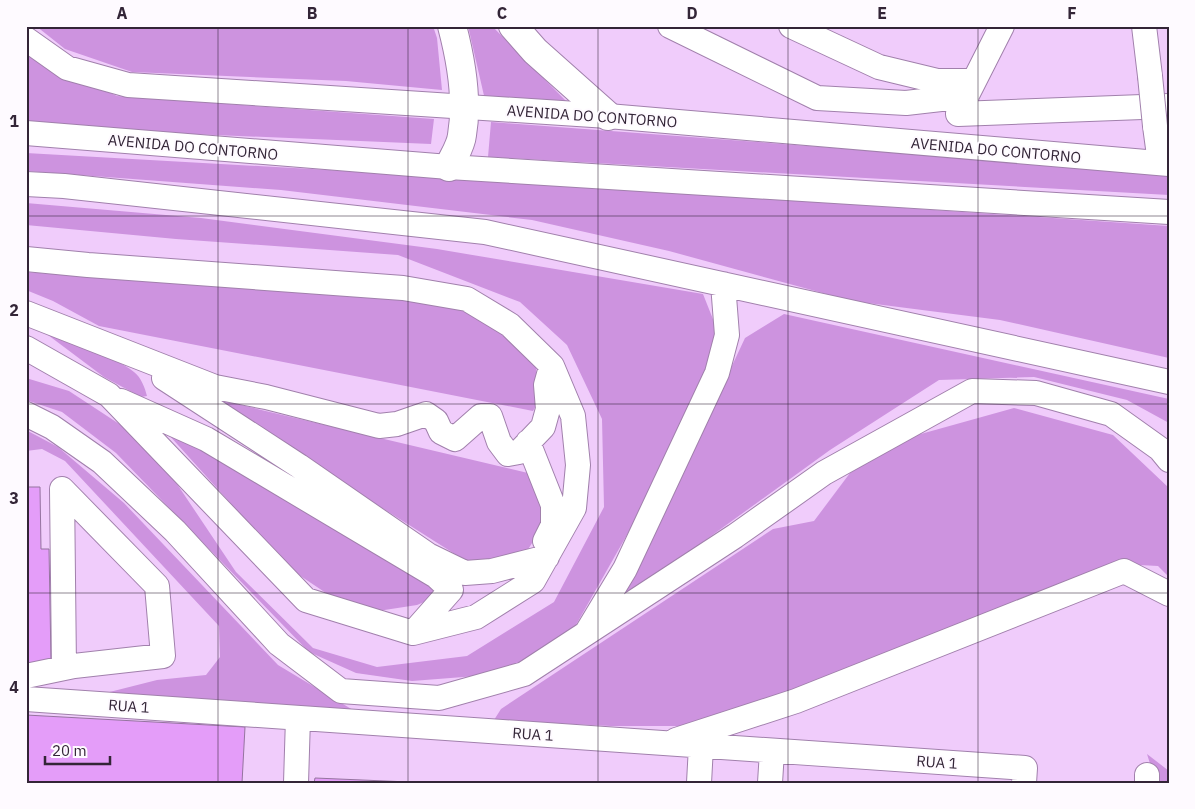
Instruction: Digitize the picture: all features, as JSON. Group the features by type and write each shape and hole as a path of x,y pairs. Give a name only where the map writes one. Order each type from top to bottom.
{"highway":[{"path":"449,167 462,137 464,108 457,47 452,26"},
{"path":"513,26 536,51 608,116"}],"street":[{"path":"670,26 817,98 906,103 966,97 1169,106"},
{"path":"790,26 879,67 937,81 966,97"},
{"path":"942,145 1002,26"},
{"path":"1144,26 1155,126 1165,164"},
{"name":"AVENIDA DO CONTORNO","path":"26,38 67,68 128,85 608,116 1165,164"},
{"name":"AVENIDA DO CONTORNO","path":"26,133 449,167 1169,212"},
{"path":"26,184 64,186 485,232 1169,382"},
{"path":"26,259 88,266 403,288 467,299 510,325 552,366 572,416 578,466 574,508 543,558 492,571 465,573 436,559 122,351"},
{"path":"585,635 625,569 717,374 727,335 723,284"},
{"path":"26,313 214,387 266,397 351,420 379,426 397,424 426,414 436,420 441,432 455,439 481,416 490,416 499,442 508,454 519,452 543,427 548,409 546,385 552,366"},
{"path":"26,348 102,391 206,439 436,576 450,590 413,633"},
{"path":"26,364 102,391 306,600 413,633 476,617 533,581 543,558 553,525 553,505 528,442"},
{"path":"148,413 169,410 169,394 162,377"},
{"path":"26,414 52,427 102,462 176,531 279,644 341,691 439,698 524,674 735,536 824,473 972,391 1036,393 1111,414 1160,449 1169,460"},
{"path":"26,676 64,668 163,656 156,586 62,489 64,668"},
{"path":"665,744 796,701 1124,571 1169,594"},
{"name":"RUA 1","path":"26,699 1025,768 1024,783"},
{"path":"296,783 298,718"},
{"path":"699,783 701,746"},
{"path":"770,783 772,751"}],"shaded area":[{"path":"36,26 433,26 437,38 442,90 346,81 132,72 65,49"},
{"path":"468,26 492,26 566,101 485,100"},
{"path":"26,55 117,96 434,119 431,144 26,127"},
{"path":"491,122 1169,173 1169,195 488,157"},
{"path":"26,153 418,175 1169,226 1169,358 1000,320 852,301 669,251 532,220 281,190 26,171"},
{"path":"26,203 201,218 437,249 703,294 720,337 675,450 568,639 502,674 412,681 356,673 309,652 116,453 62,412 26,400 26,378 69,391 133,433 175,481 236,572 313,648 377,667 467,656 554,602 604,507 602,419 567,345 520,302 398,255 176,239 26,225"},
{"path":"26,272 450,303 506,333 536,364 537,404 533,411 99,326 53,301 26,290"},
{"path":"784,314 1169,399 1169,423 1127,400 1034,377 939,380 830,450 606,612 664,511 745,338"},
{"path":"40,329 102,354 125,366 139,377 147,396 141,397 104,377"},
{"path":"207,397 528,473 546,495 544,524 527,551 495,561 469,563"},
{"path":"1014,408 1113,435 1169,488 1169,577 1158,566 1120,564 903,650 759,703 688,726 611,726 494,720 501,709 773,529 814,521 850,473 910,437"},
{"path":"159,424 443,594 417,605 378,611 332,597 290,569"},
{"path":"26,430 58,447 124,503 278,665 353,710 78,700 157,680 206,675 220,657 219,626 65,461 42,449 26,451"},
{"path":"1147,754 1169,771 1169,783 1156,783"}],"building":[{"path":"26,487 40,487 41,549 49,549 51,660 26,667"},
{"path":"26,715 245,727 242,783 26,783"},
{"path":"315,778 409,782 314,783"}]}
